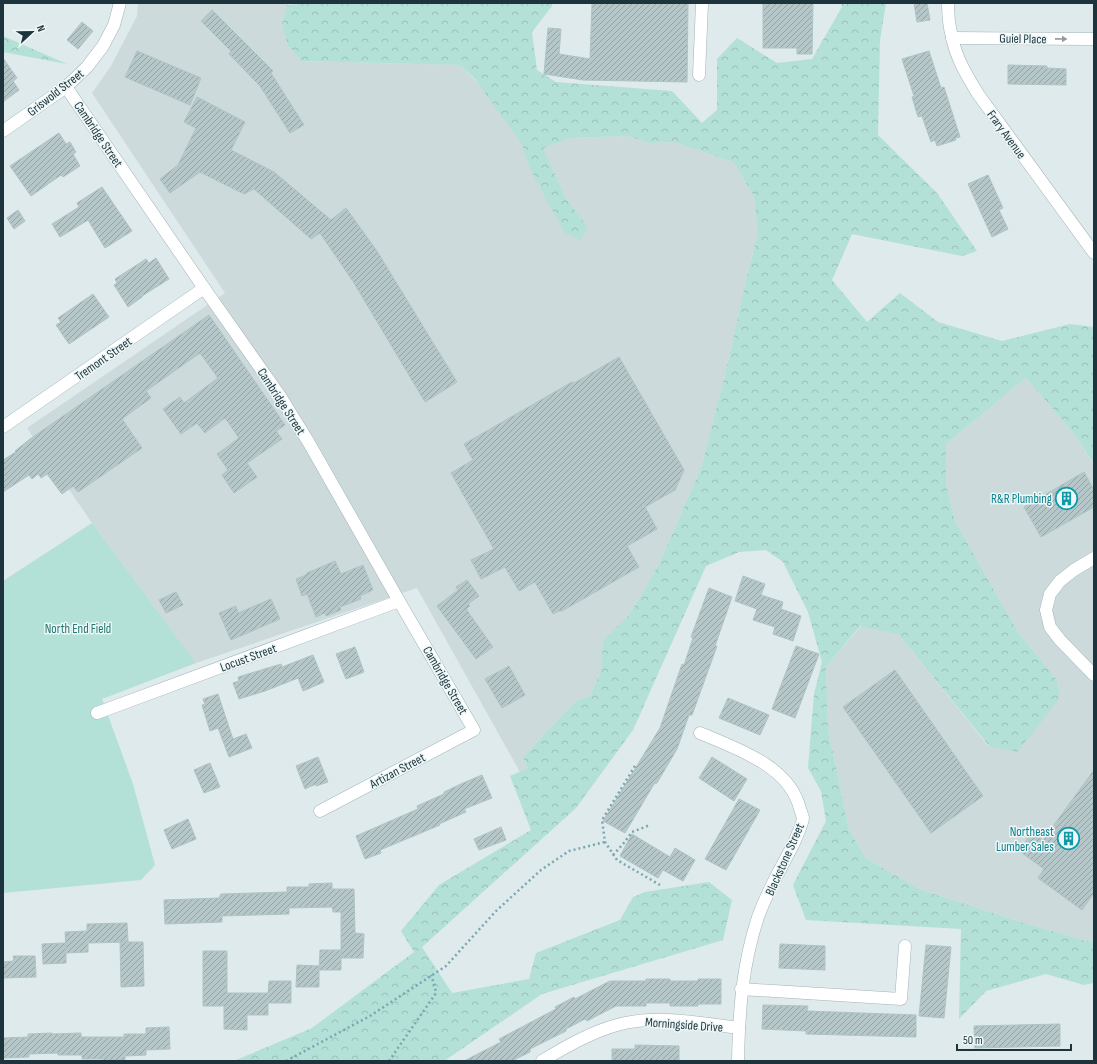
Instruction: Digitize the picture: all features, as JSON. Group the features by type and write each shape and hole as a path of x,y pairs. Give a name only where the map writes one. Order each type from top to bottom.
{"street":[{"name":"Griswold Street","path":"3,131 66,87 87,67 103,46 114,25 120,3"},
{"path":"699,75 702,3"},
{"name":"Frary Avenue","path":"948,3 952,38 959,60 967,76 978,94 1094,253"},
{"name":"Guiel Place","path":"952,38 1094,39"},
{"name":"Cambridge Street","path":"66,87 280,396 306,438 474,730"},
{"name":"Tremont Street","path":"3,427 204,288"},
{"path":"1094,558 1074,570 1060,581 1050,594 1046,610 1050,627 1060,640 1094,675"},
{"name":"Locust Street","path":"97,713 399,601"},
{"name":"Artizan Street","path":"320,811 474,730"},
{"name":"Blackstone Street","path":"700,733 739,749 764,763 787,782 798,799 803,818 796,839 758,916 748,950 741,989 738,1061"},
{"path":"741,989 901,999 905,946"},
{"name":"Morningside Drive","path":"542,1061 556,1052 592,1035 616,1025 636,1021 659,1020 739,1028"}],"path":[{"path":"635,766 602,820 605,842 617,860 660,885"},
{"path":"613,855 624,844 632,832 650,826"},
{"path":"286,1061 370,1016 446,966 496,911 541,870 569,851 605,842"},
{"path":"389,1061 436,993 436,987 431,975"}],"shaded area":[{"path":"138,3 288,3 282,24 302,61 460,65 542,148 570,138 628,136 649,143 674,142 733,162 754,196 758,232 726,371 701,468 660,562 630,614 603,640 601,671 590,696 577,700 523,757 528,768 520,772 417,588 196,663 92,523 27,428 225,293 92,93 111,66 137,16"},
{"path":"1026,378 1072,431 1094,465 1094,943 1024,923 919,889 866,858 849,830 828,729 826,667 861,626 899,635 988,746 1056,679 1018,632 955,521 946,485 946,444"}],"green space":[{"path":"311,3 552,3 552,6 532,32 537,70 556,82 672,91 702,123 717,110 717,59 737,38 777,63 812,59 842,7 841,3 886,3 880,40 878,135 937,193 977,251 962,256 852,234 832,280 867,322 900,293 938,322 1002,341 1070,324 1094,327 1094,464 1072,431 1026,378 946,444 946,485 955,521 1018,632 1056,679 1059,690 1058,701 1017,752 989,746 899,635 860,626 826,667 828,729 849,830 866,858 919,889 1024,923 1094,943 1094,983 1084,985 1046,974 986,991 959,1019 961,929 806,920 793,885 826,821 821,791 808,768 814,694 822,662 808,612 783,562 766,550 739,552 706,566 633,730 576,808 422,947 452,993 529,979 536,953 620,920 633,897 645,892 709,882 732,900 723,940 542,994 444,1061 234,1061 312,1028 414,952 401,931 439,885 531,830 510,776 528,768 523,757 577,700 590,696 601,671 603,640 630,614 660,562 701,468 726,371 758,232 754,196 733,162 674,142 649,143 628,136 570,138 543,148 566,199 588,227 580,240 564,232 531,171 522,144 475,79 460,65 302,61 288,45 282,24 287,5"},
{"path":"3,36 67,64 3,52"},
{"name":"North End Field","path":"92,523 196,663 102,699 133,784 155,865 141,880 3,893 3,581"}],"building":[{"path":"592,3 688,3 687,82 583,80 544,74 548,28 561,29 559,54 590,59"},
{"path":"763,3 813,3 812,54 797,54 797,48 763,48"},
{"path":"914,3 927,3 930,20 917,22"},
{"path":"212,10 273,71 271,73 304,125 290,133 260,86 229,54 231,51 201,21"},
{"path":"82,22 93,31 78,49 67,40"},
{"path":"137,51 201,78 190,105 125,77"},
{"path":"929,51 941,88 944,87 960,137 955,138 956,140 937,146 935,140 931,142 922,116 918,117 912,97 914,96 902,59"},
{"path":"3,58 17,78 13,81 19,90 3,102"},
{"path":"1008,65 1047,66 1047,68 1066,69 1066,85 1008,84"},
{"path":"197,97 245,122 231,150 274,172 331,220 346,208 377,251 457,382 425,402 354,283 320,233 311,239 254,189 244,194 200,172 170,193 160,179 178,165 196,128 184,122"},
{"path":"59,133 66,144 70,142 76,152 73,154 80,166 63,177 61,175 31,196 10,166"},
{"path":"988,175 1003,208 999,210 1008,229 992,237 968,184"},
{"path":"102,187 132,231 105,248 88,220 60,237 52,224 79,207 77,203"},
{"path":"18,210 25,221 14,229 7,218"},
{"path":"156,258 169,279 128,307 114,285 117,283 115,279 146,259 149,263"},
{"path":"93,294 109,317 69,344 56,325 61,322 58,318"},
{"path":"209,315 285,425 276,431 282,439 247,463 257,477 234,493 222,475 228,470 217,454 239,438 225,418 205,433 197,423 181,434 163,409 180,397 184,403 218,378 200,353 146,391 151,398 122,419 142,448 78,492 73,486 62,494 47,474 41,478 38,474 32,479 29,475 3,492 3,460 16,452 15,451 30,439"},
{"path":"619,357 684,470 675,490 645,507 657,529 627,546 639,567 562,611 553,614 535,582 519,591 505,567 481,579 471,560 494,549 451,473 473,460 464,444 572,382 574,383"},
{"name":"R&R Plumbing","path":"1084,472 1094,490 1094,507 1041,537 1024,507"},
{"path":"335,561 341,574 363,565 373,590 360,596 361,599 340,607 341,610 326,616 325,613 316,617 307,594 302,596 296,579"},
{"path":"743,576 765,584 761,595 783,602 781,609 801,616 793,641 773,634 775,627 753,620 757,609 735,601"},
{"path":"467,580 479,596 468,604 470,606 466,609 493,647 476,659 437,606 458,590 456,587"},
{"path":"709,588 732,597 715,646 717,646 692,715 689,715 677,749 625,833 603,821 660,728 682,664 684,665 693,638 691,637"},
{"path":"176,592 183,605 166,613 159,600"},
{"path":"271,599 280,619 231,640 219,613 236,606 238,613"},
{"path":"796,646 819,654 795,718 772,709"},
{"path":"355,647 364,672 346,679 336,654"},
{"path":"313,655 324,682 303,691 298,678 239,699 233,683 239,681 238,677 281,664 282,667"},
{"path":"509,666 525,695 502,708 485,679"},
{"path":"895,670 983,796 931,833 843,707"},
{"path":"218,694 233,739 246,734 252,748 229,757 218,728 210,731 202,705 205,704 203,699"},
{"path":"728,698 769,715 760,735 719,718"},
{"path":"318,757 328,782 316,786 316,784 305,789 296,766"},
{"path":"712,757 747,779 734,801 699,778"},
{"path":"210,763 220,787 204,793 194,770"},
{"name":"Northeast Lumber Sales","path":"1094,770 1094,893 1082,910 1038,878 1044,869 1022,853 1028,844 1025,842 1032,833 1043,840"},
{"path":"482,775 492,798 464,809 466,812 439,824 440,825 380,850 381,853 365,859 356,836 418,809 417,806"},
{"path":"739,799 760,810 726,870 705,859"},
{"path":"188,819 196,839 172,849 164,830"},
{"path":"501,827 506,840 479,850 474,839"},
{"path":"632,834 670,857 675,848 695,860 683,881 663,870 658,878 620,856"},
{"path":"332,883 332,889 354,889 355,933 364,934 363,958 341,958 341,912 333,912 332,907 289,908 289,914 222,916 222,922 165,924 164,900 219,898 221,894 287,892 287,887 309,887 309,884"},
{"path":"127,923 128,942 88,943 88,952 66,953 66,963 43,964 42,944 65,943 66,949 65,932 87,931 87,924"},
{"path":"120,942 143,942 144,986 121,987"},
{"path":"780,944 825,946 825,970 779,968"},
{"path":"926,945 951,947 944,1018 919,1016"},
{"path":"320,950 341,950 341,970 319,970"},
{"path":"203,951 227,951 227,993 268,993 269,981 291,981 291,1003 268,1003 268,1015 247,1015 247,1030 224,1029 224,1006 203,1006"},
{"path":"13,956 35,956 36,977 3,978 3,962 14,961"},
{"path":"297,965 319,966 319,987 296,987"},
{"path":"646,979 698,981 698,979 721,979 721,1004 670,1006 670,1003 646,1003 646,1006 616,1006 587,1021 585,1019 566,1029 566,1031 530,1049 530,1052 512,1061 464,1061 501,1042 499,1039 556,1009 555,1007 574,997 575,999 610,981 646,981"},
{"path":"763,1005 808,1006 807,1011 916,1015 916,1037 806,1034 806,1031 762,1029"},
{"path":"1060,1024 1060,1046 975,1048 974,1026"},
{"path":"169,1027 170,1049 146,1050 146,1055 125,1056 125,1061 82,1059 82,1055 58,1055 58,1053 29,1054 29,1057 3,1058 3,1038 28,1037 28,1034 52,1033 81,1033 81,1037 124,1037 124,1034 146,1034 146,1028"},
{"path":"635,1045 679,1046 679,1061 612,1061 612,1049 635,1049"}],"place":[{"name":"R&R Plumbing","path":"1067,498"},
{"name":"Northeast Lumber Sales","path":"1069,838"}]}
